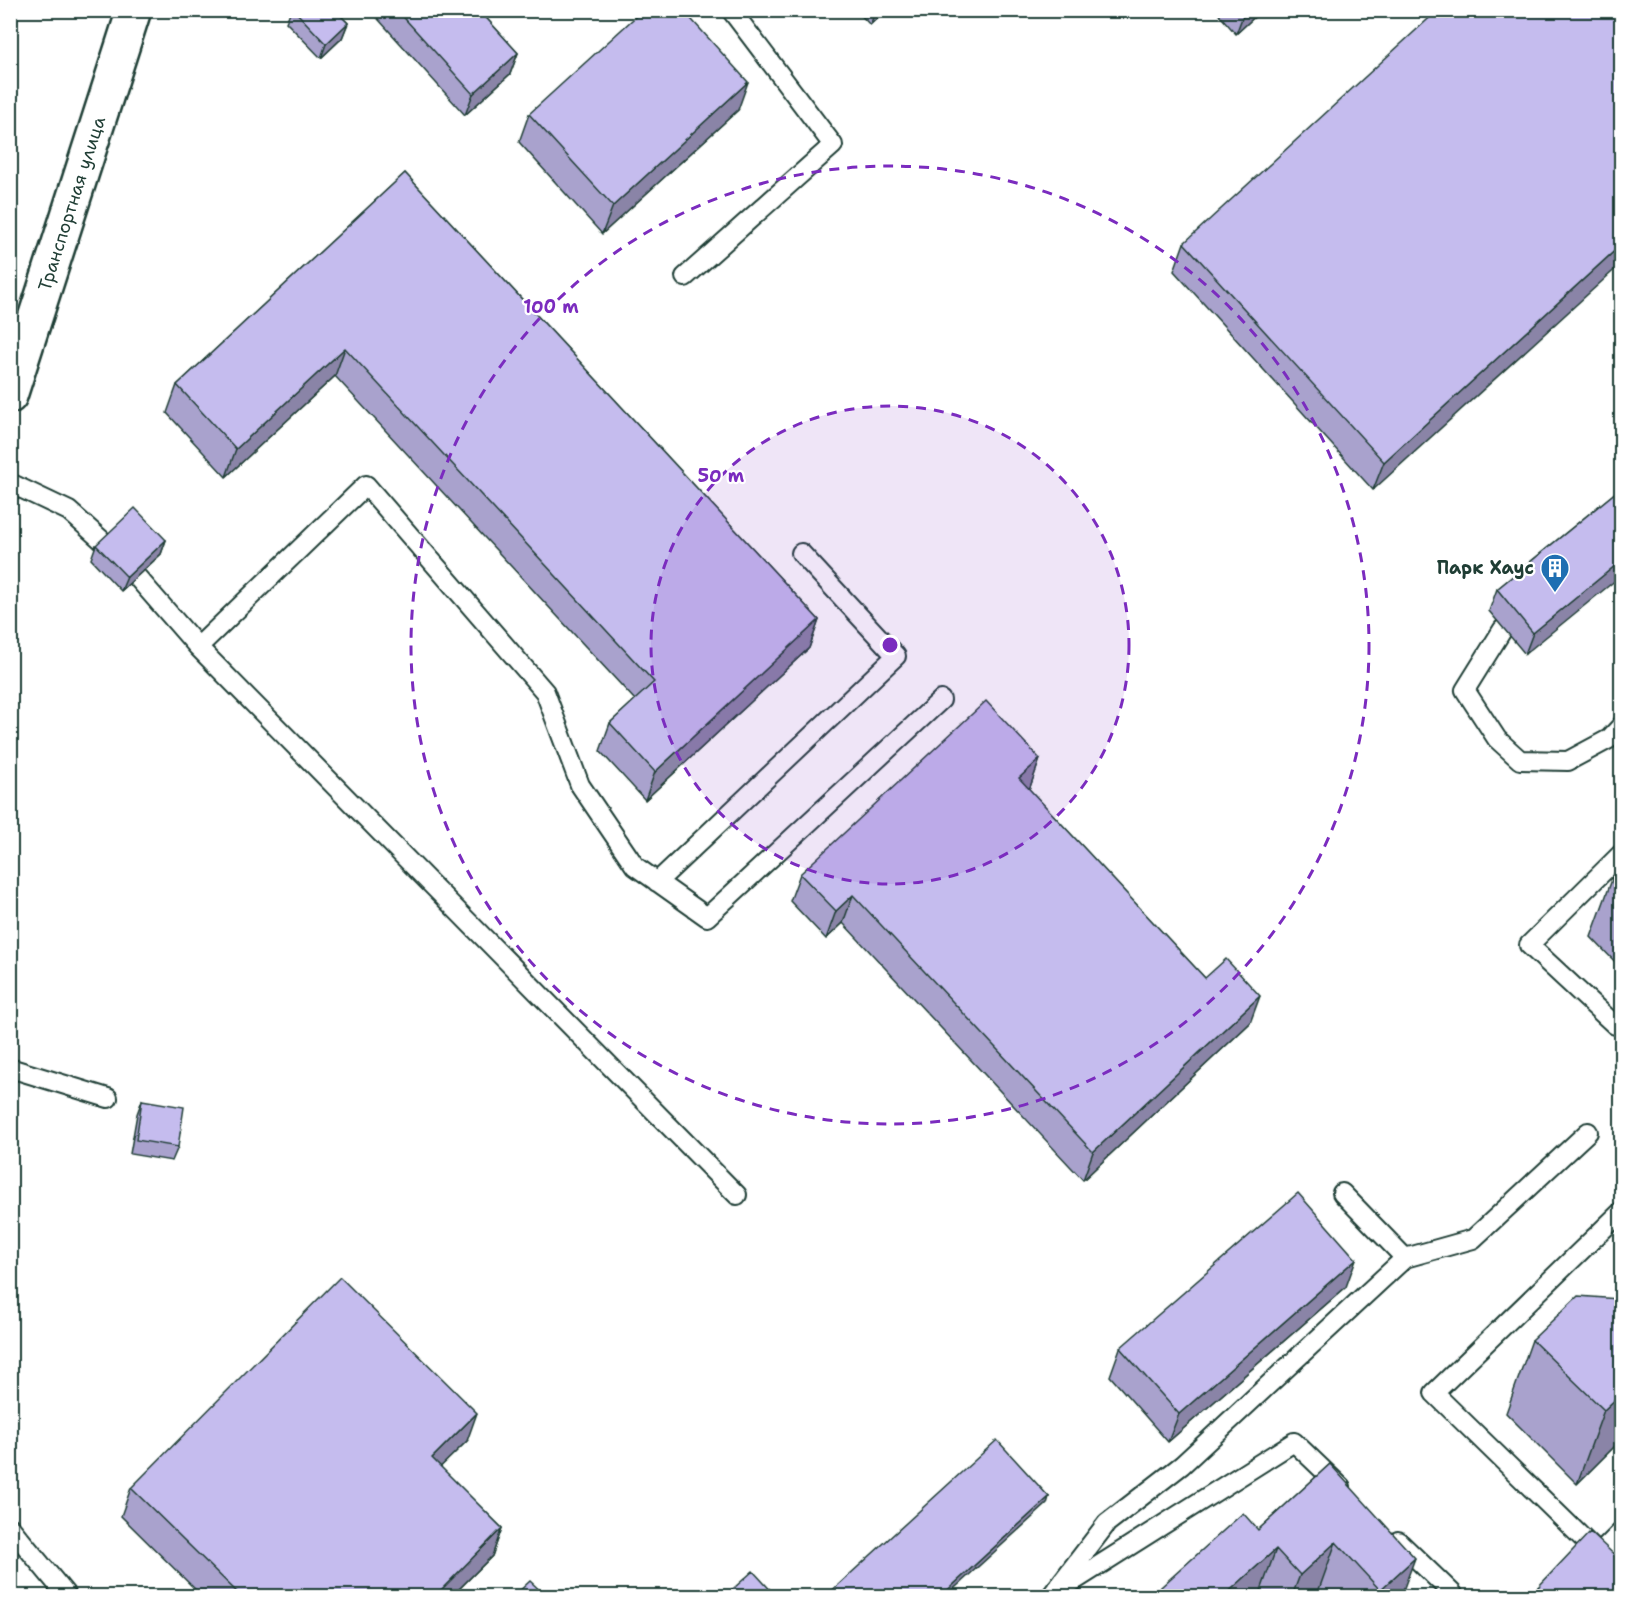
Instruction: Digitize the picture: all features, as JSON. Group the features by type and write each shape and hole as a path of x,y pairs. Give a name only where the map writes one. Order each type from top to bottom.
{"street":[{"name":"Транспортная улица","path":"10,396 134,10"}],"lane":[{"path":"685,277 833,145 731,10"},
{"path":"10,483 69,511 106,544"},
{"path":"198,647 366,485 545,692 579,785 635,866 707,916 941,700"},
{"path":"657,882 896,656 801,553"},
{"path":"137,577 198,647 737,1195"},
{"path":"1503,628 1465,690 1497,739 1520,760 1569,761 1610,739 1622,725"},
{"path":"1615,1025 1529,945 1622,853"},
{"path":"10,1068 108,1098"},
{"path":"1052,1596 1107,1523 1182,1465 1405,1258 1473,1239 1588,1131"},
{"path":"1342,1193 1405,1258"},
{"path":"1622,1210 1434,1393 1599,1554 1622,1532"},
{"path":"1052,1596 1294,1442 1353,1498"},
{"path":"10,1527 67,1596"},
{"path":"1386,1530 1453,1594 1451,1596"}],"building":[{"path":"294,10 335,10 348,23 326,44"},
{"path":"397,10 479,10 518,53 473,94"},
{"path":"643,10 683,10 748,82 613,206 529,114"},
{"path":"1438,10 1622,10 1622,244 1384,462 1184,243"},
{"path":"405,173 819,620 655,772 610,723 654,682 345,348 236,449 177,385"},
{"name":"Парк Хаус","path":"1622,487 1622,560 1533,633 1497,589"},
{"path":"135,508 166,540 127,577 96,545"},
{"path":"986,701 1040,759 1019,778 1205,978 1226,959 1260,996 1093,1152 853,895 836,911 800,874"},
{"path":"142,1100 184,1107 178,1147 136,1140"},
{"path":"1298,1193 1356,1259 1179,1414 1120,1348"},
{"path":"340,1277 477,1413 432,1458 502,1528 435,1596 241,1596 131,1488"},
{"path":"1578,1296 1619,1299 1622,1297 1622,1393 1604,1410 1532,1340"},
{"path":"997,1440 1049,1497 941,1596 826,1596"},
{"path":"1330,1464 1415,1558 1380,1590 1336,1542 1300,1575 1276,1549 1224,1596 1151,1596 1243,1513 1258,1530"},
{"path":"1590,1532 1622,1562 1622,1596 1548,1596 1538,1587"},
{"path":"753,1571 776,1596 725,1596"},
{"path":"530,1581 546,1596 514,1596"}],"place":[{"name":"Парк Хаус","path":"1555,594"}]}
